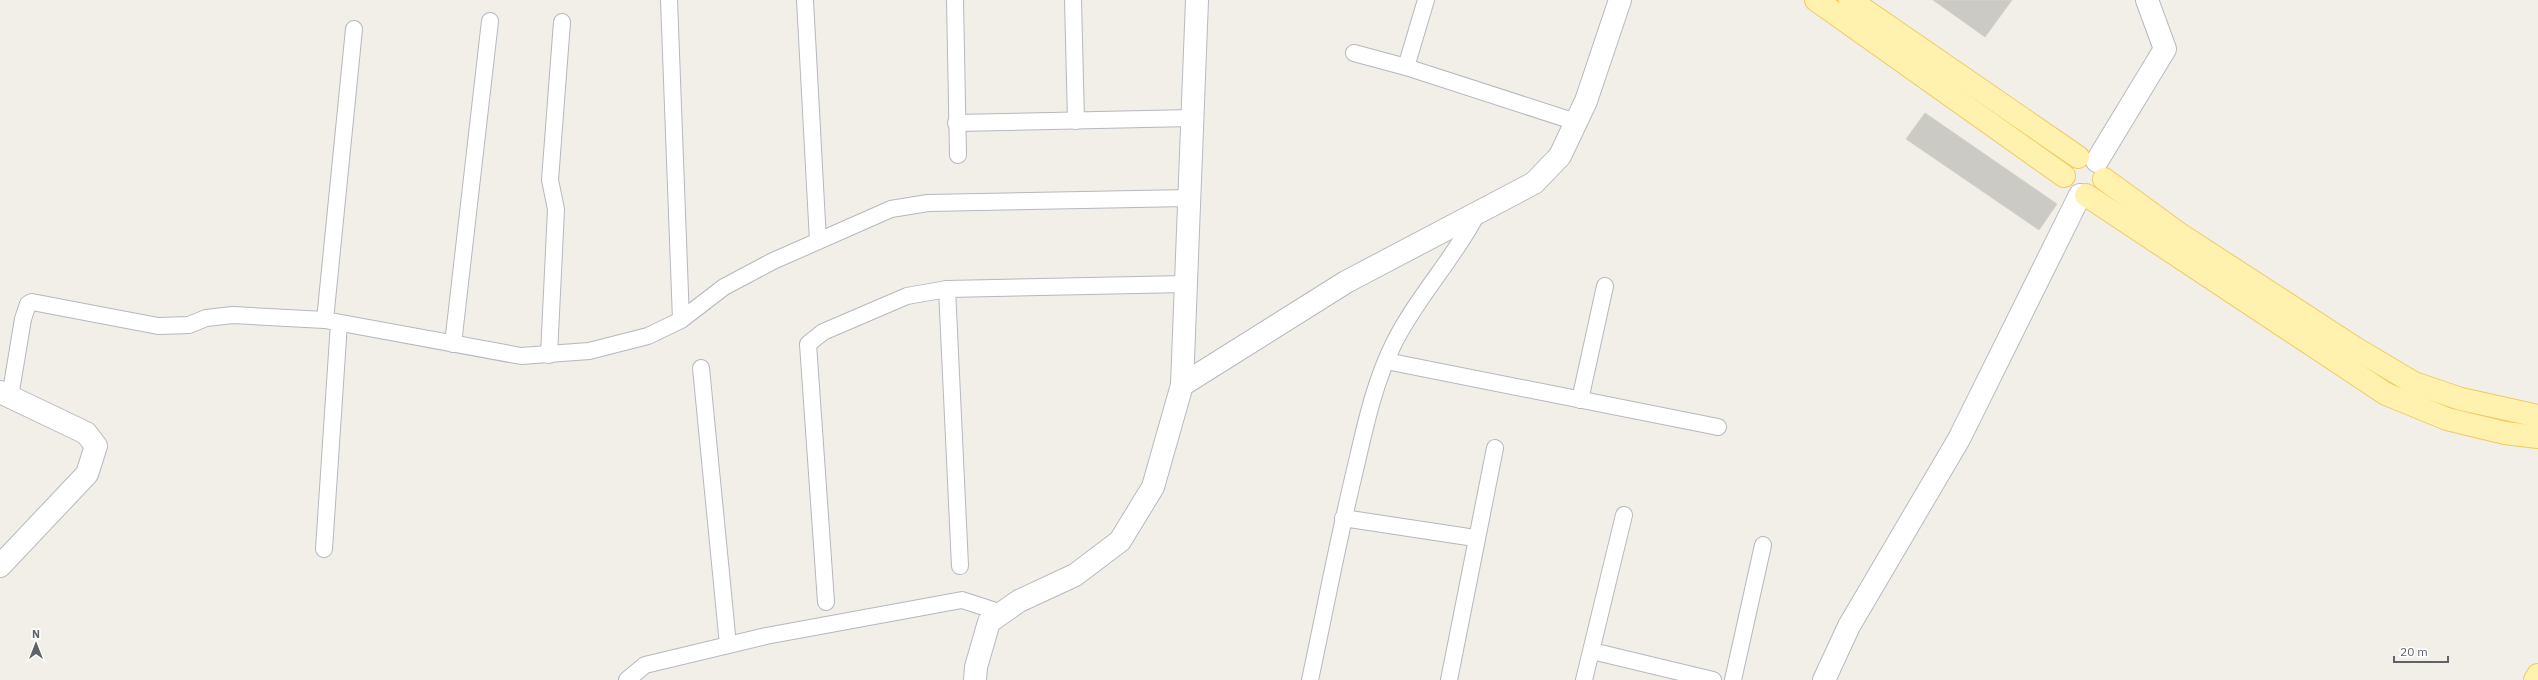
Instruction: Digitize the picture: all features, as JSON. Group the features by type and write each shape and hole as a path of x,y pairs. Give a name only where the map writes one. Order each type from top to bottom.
{"main road":[{"path":"976,680 976,667 989,622 1019,601 1075,575 1120,541 1153,487 1182,385 1197,0"},
{"path":"1182,385 1346,282 1534,183 1560,156 1586,101 1620,0"},
{"path":"1816,0 2064,176 2069,188 2083,195 2386,394 2447,419 2505,433 2538,438"},
{"path":"1850,0 2093,165 2178,233 2396,372 2439,392 2515,412 2538,416"},
{"path":"1824,680 1850,626 1959,439 2083,195 2098,190 2093,165 2165,49 2147,0"},
{"path":"2064,176 2068,165 2093,165"},
{"path":"2386,394 2396,372"},
{"path":"0,566 87,474 96,446 86,433 5,394"},
{"path":"2535,680 2538,675"}],"street":[{"path":"669,0 681,320"},
{"path":"805,0 818,241"},
{"path":"955,0 956,123 958,154"},
{"path":"1073,0 1076,121"},
{"path":"1406,67 1426,0"},
{"path":"453,344 490,21"},
{"path":"549,355 556,209 550,180 562,22"},
{"path":"324,549 332,321 354,29"},
{"path":"1354,53 1406,67 1576,122"},
{"path":"956,123 1192,118"},
{"path":"5,394 22,319 28,304 32,302 158,326 189,325 206,318 233,315 332,321 521,356 549,355 590,351 631,342 648,336 681,320 734,281 818,241 891,209 928,203 1189,198"},
{"path":"1310,680 1343,518 1373,398 1386,361 1415,307 1461,244 1477,214"},
{"path":"826,602 808,344 833,327 907,296 947,289 1185,284"},
{"path":"1580,400 1605,286"},
{"path":"947,289 960,566"},
{"path":"1386,361 1718,427"},
{"path":"701,368 728,645"},
{"path":"1448,680 1475,538 1495,448"},
{"path":"1584,680 1624,515"},
{"path":"1343,518 1475,538"},
{"path":"1733,680 1763,545"},
{"path":"627,680 645,665 728,645 962,600 1002,613"},
{"path":"1592,651 1713,680"}],"building":[{"path":"1933,0 2012,0 1985,37"},
{"path":"1925,113 2057,204 2039,230 1906,139"}]}
